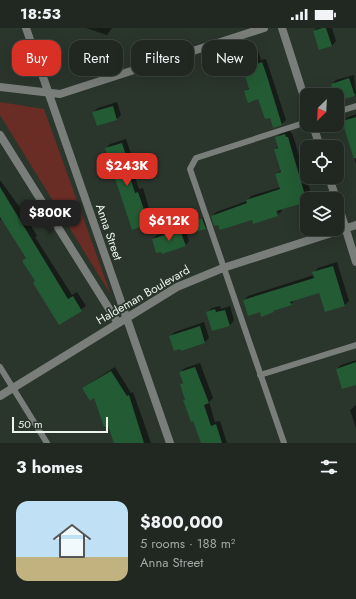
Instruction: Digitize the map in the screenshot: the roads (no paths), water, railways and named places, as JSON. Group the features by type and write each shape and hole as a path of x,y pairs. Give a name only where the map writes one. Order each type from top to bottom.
{"street":[{"name":"Anna Street","path":"26,28 170,443"},
{"path":"0,87 49,94 60,94 264,28"},
{"path":"282,28 301,88"},
{"path":"0,135 118,323"},
{"path":"344,223 356,262"},
{"name":"Haldeman Boulevard","path":"0,396 177,287 223,268 356,225"}],"lane":[{"path":"344,110 356,106"},
{"path":"284,443 190,169 196,158 300,124"},
{"path":"260,375 356,345"},
{"path":"0,367 47,443"}]}
